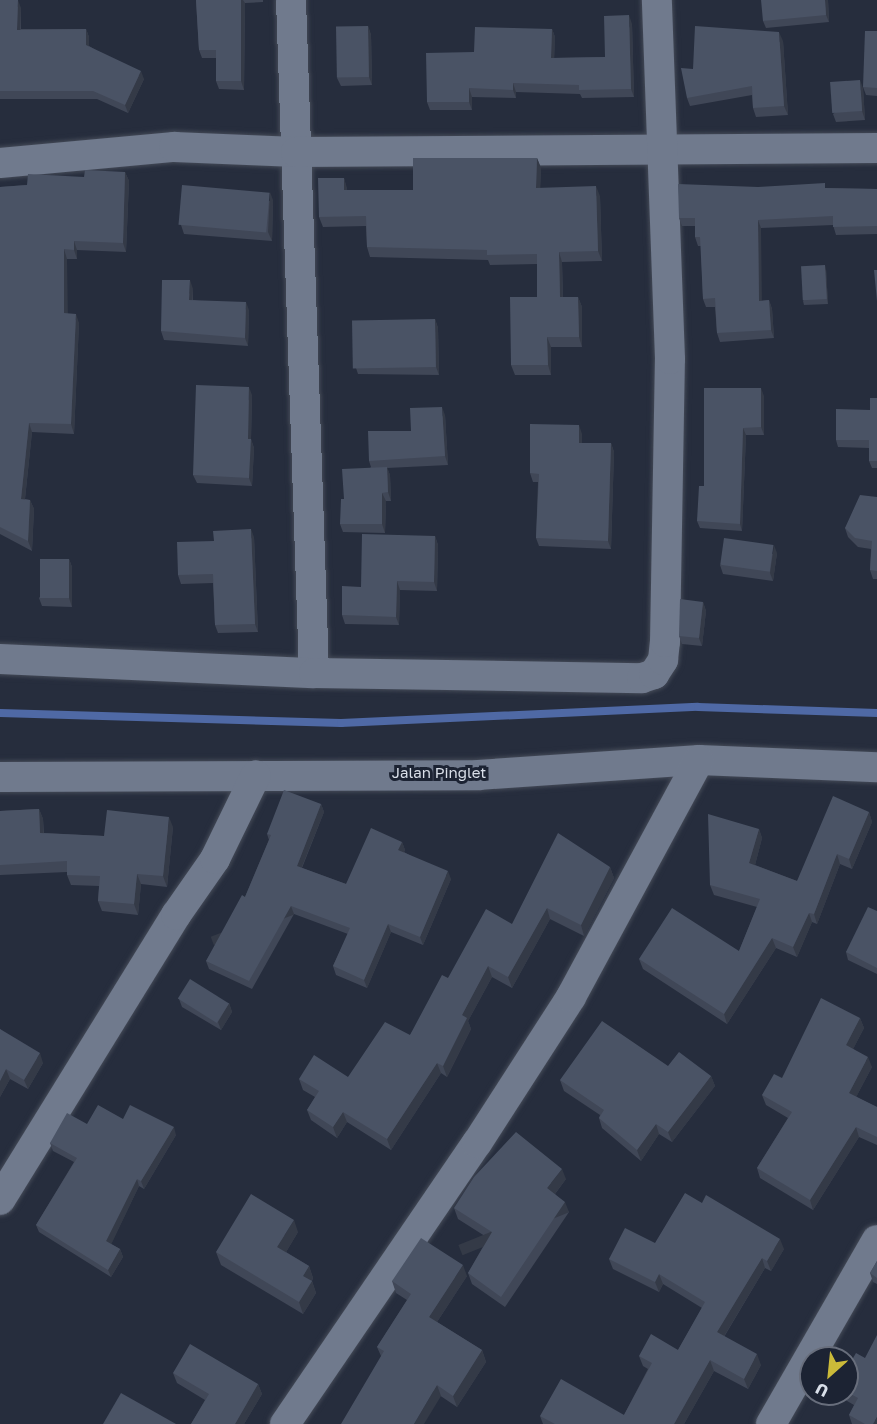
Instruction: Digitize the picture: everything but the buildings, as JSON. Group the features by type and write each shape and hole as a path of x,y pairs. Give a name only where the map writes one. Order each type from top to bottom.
{"street":[{"path":"291,0 314,673"},
{"path":"0,659 314,673 642,678 658,670 665,642 670,358 660,150 657,0"},
{"path":"0,163 174,147 296,152 877,148"},
{"path":"285,1424 477,1143 571,997 699,760"},
{"name":"Jalan Pinglet","path":"0,777 478,775 699,760 877,767"},
{"path":"0,1200 176,915 215,859 256,775"},
{"path":"771,1424 877,1240"}],"waterway":[{"path":"0,713 341,723 698,707 877,713"}]}
